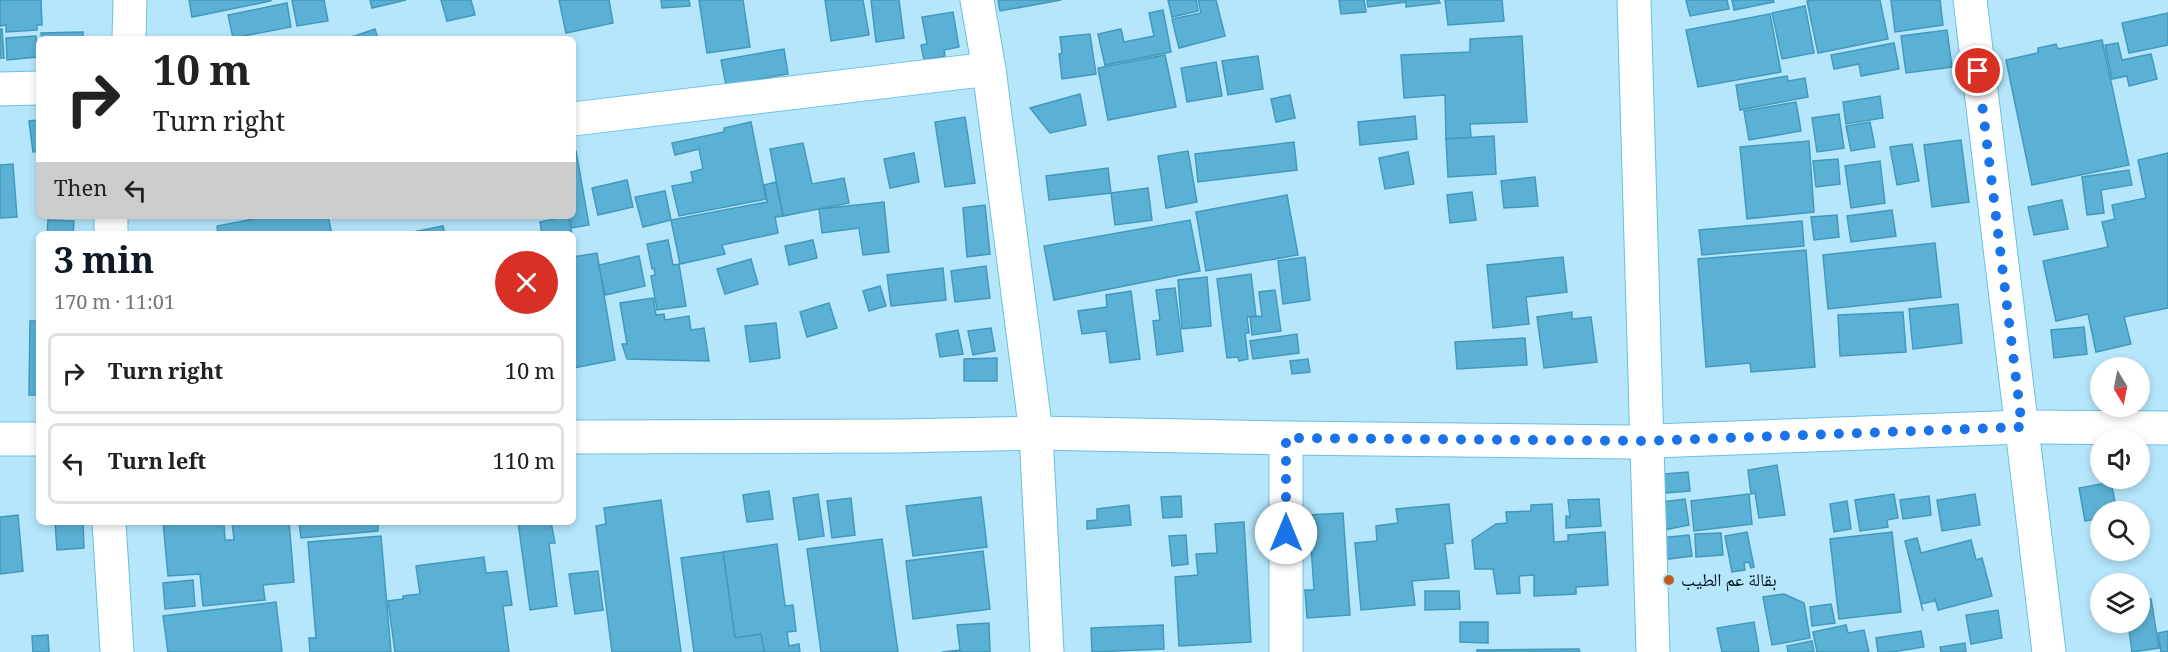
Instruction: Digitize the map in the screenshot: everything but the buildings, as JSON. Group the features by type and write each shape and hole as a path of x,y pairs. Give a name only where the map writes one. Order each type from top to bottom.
{"street":[{"path":"129,36 130,0"},
{"path":"977,0 990,69 1036,433 1047,652"},
{"path":"1634,0 1653,652"},
{"path":"1970,0 2049,652"},
{"path":"576,119 990,69"},
{"path":"0,90 36,88"},
{"path":"576,437 1036,433 1646,441 2022,427 2168,428"},
{"path":"1286,438 1286,652"},
{"path":"0,439 36,439"},
{"path":"109,525 117,652"}],"place":[{"name":"بقالة عم الطيب","path":"1669,580"}],"route":[{"path":"1286,533 1286,438 1646,441 2022,427 1978,71"}]}
